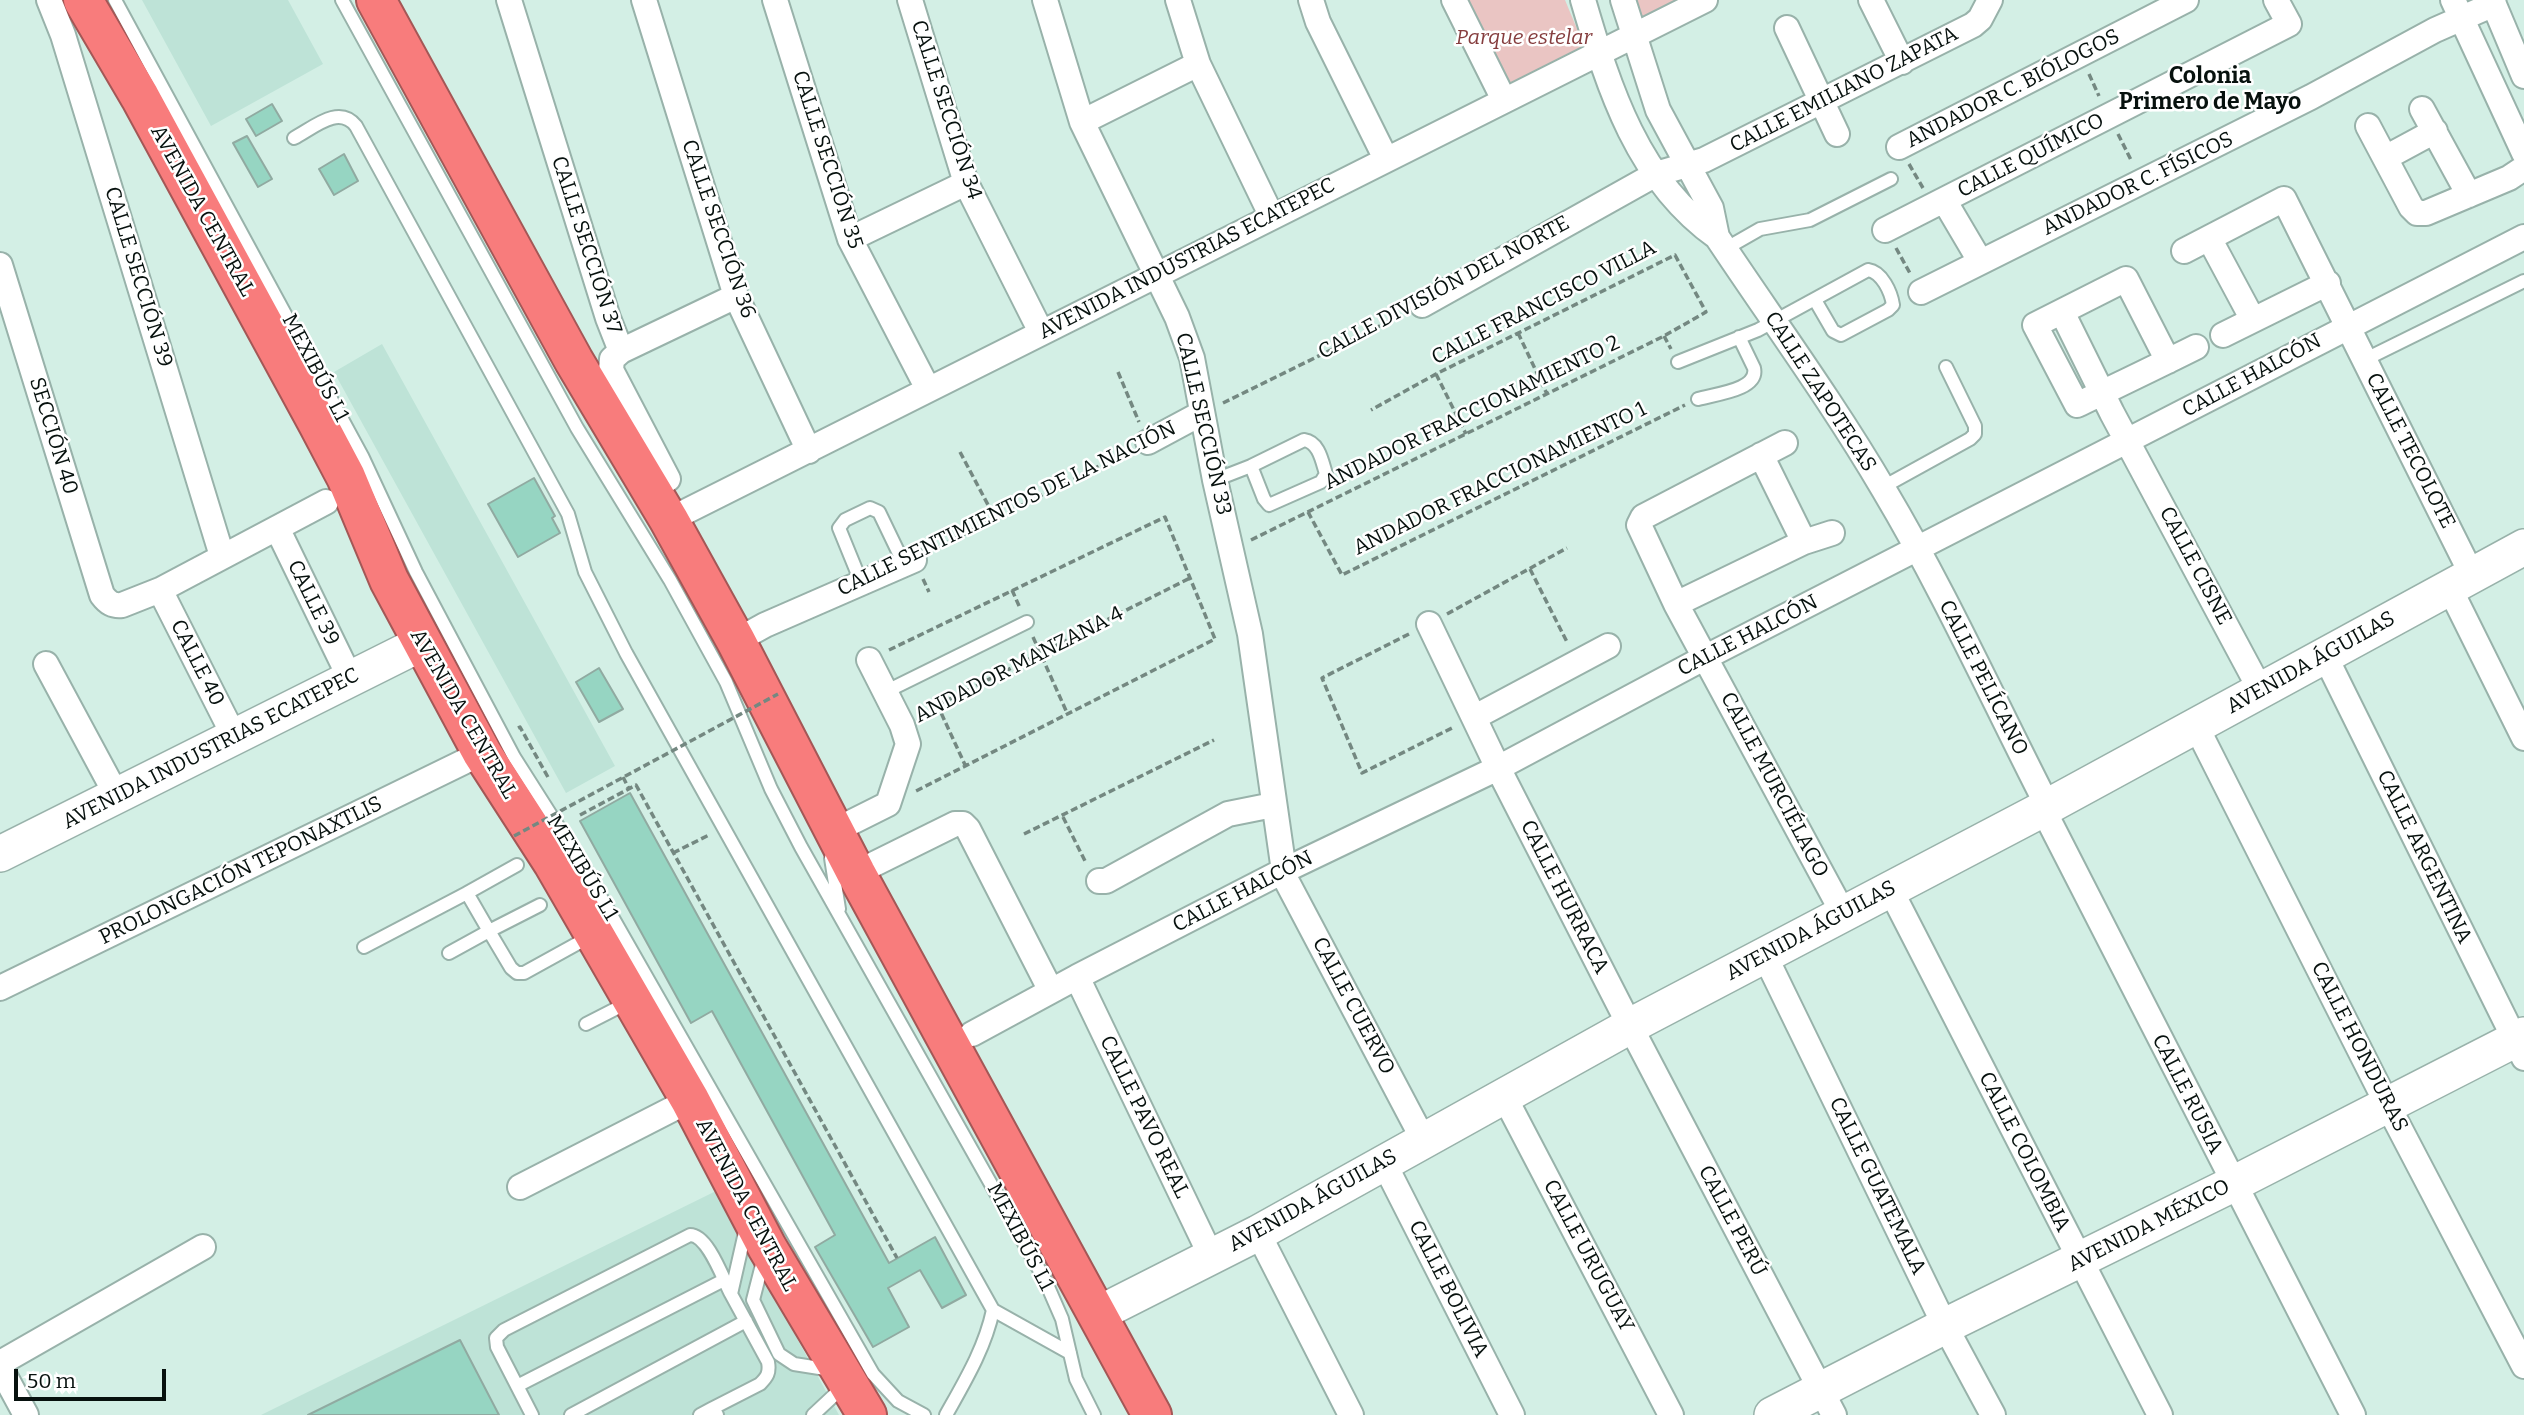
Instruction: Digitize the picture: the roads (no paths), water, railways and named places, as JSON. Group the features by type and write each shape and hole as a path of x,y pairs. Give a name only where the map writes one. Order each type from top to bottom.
{"highway":[{"name":"AVENIDA CENTRAL","path":"83,0 140,97 318,424 346,477 389,580 482,753 553,863 690,1100 758,1230 854,1399"},
{"path":"376,0 574,361 669,520 736,641 856,873 1152,1415"}],"street":[{"name":"CALLE SECCIÓN 39","path":"49,0 63,35 135,266 222,556"},
{"name":"CALLE SECCIÓN 37","path":"509,0 608,318 621,351 612,359 611,370 668,479"},
{"name":"CALLE SECCIÓN 36","path":"644,0 736,296 809,451"},
{"name":"CALLE SECCIÓN 35","path":"775,0 850,239 928,389"},
{"name":"CALLE SECCIÓN 34","path":"910,0 966,183 1041,332"},
{"name":"CALLE SECCIÓN 33","path":"1045,0 1082,122 1187,342 1250,634 1283,871"},
{"path":"1178,0 1198,64 1272,217"},
{"path":"1454,0 1504,100"},
{"name":"CALLE ZAPOTECAS","path":"1583,0 1599,54 1632,139 1693,220 1721,243 1882,487 1918,550"},
{"name":"CALLE ZAPOTECAS","path":"1623,0 1658,110 1712,208 1721,243"},
{"name":"AVENIDA INDUSTRIAS ECATEPEC","path":"669,520 1704,0"},
{"path":"1871,0 1902,62"},
{"name":"CALLE EMILIANO ZAPATA","path":"1687,165 1704,160 1973,25 1980,19 1990,0"},
{"name":"ANDADOR C. BIÓLOGOS","path":"1899,147 2186,0"},
{"name":"CALLE QUÍMICO","path":"1885,230 2289,24 2276,0"},
{"path":"2493,2 2524,76"},
{"name":"ANDADOR C. FÍSICOS","path":"1921,292 2143,182 2457,9 2493,2"},
{"path":"1318,3 1387,159"},
{"path":"2457,9 2524,153"},
{"path":"1787,28 1837,134"},
{"path":"1082,122 1198,64"},
{"path":"2423,109 2469,195"},
{"path":"2368,126 2411,207 2417,213 2427,214 2509,178 2524,168"},
{"path":"2385,158 2435,131"},
{"name":"CALLE DIVISIÓN DEL NORTE","path":"1422,304 1656,174 1687,165"},
{"path":"850,239 966,183"},
{"name":"CALLE TECOLOTE","path":"2209,238 2284,198 2364,360 2460,581 2524,738"},
{"path":"1938,203 1980,261"},
{"name":"CALLE HALCÓN","path":"972,1034 1077,976 1283,871 1498,768 1704,658 2130,442 2347,326 2524,237"},
{"path":"2184,251 2209,238 2253,320"},
{"name":"SECCIÓN 40","path":"0,265 102,595 110,604 122,605 160,590"},
{"path":"2168,361 2126,279 2035,326 2077,405 2168,361 2196,347"},
{"path":"2223,335 2328,283"},
{"path":"621,351 736,296"},
{"name":"CALLE CISNE","path":"2103,392 2261,691"},
{"name":"CALLE SENTIMIENTOS DE LA NACIÓN","path":"1148,442 1202,413"},
{"path":"1785,443 1761,455 1804,542"},
{"name":"CALLE MURCIÉLAGO","path":"1761,455 1640,519 1639,528 1704,658 1843,913"},
{"path":"160,590 326,502"},
{"name":"CALLE 39","path":"276,528 350,678"},
{"path":"1676,604 1804,542 1832,533"},
{"name":"AVENIDA ÁGUILAS","path":"1098,1314 1258,1233 1630,1026 2045,808 2524,547"},
{"name":"CALLE PELÍCANO","path":"1918,550 2043,797 2045,808"},
{"name":"CALLE SENTIMIENTOS DE LA NACIÓN","path":"736,641 765,625 909,562"},
{"name":"CALLE 40","path":"160,590 234,736"},
{"name":"CALLE HURRACA","path":"1429,624 1498,768 1630,1026"},
{"name":"AVENIDA INDUSTRIAS ECATEPEC","path":"0,854 422,643"},
{"path":"1475,717 1608,646"},
{"name":"CALLE ARGENTINA","path":"2325,656 2521,1044"},
{"path":"869,660 885,692"},
{"path":"46,664 117,796"},
{"name":"ANDADOR MANZANA 4","path":"830,824 888,804 908,744 902,725 885,692"},
{"name":"CALLE HONDURAS","path":"2196,726 2387,1104 2524,1366"},
{"name":"PROLONGACIÓN TEPONAXTLIS","path":"0,988 482,753"},
{"path":"1099,881 1106,881 1228,814 1273,805"},
{"name":"CALLE RUSIA","path":"2045,808 2233,1184 2353,1415"},
{"path":"856,873 956,824 963,824 1051,991"},
{"name":"CALLE CUERVO","path":"1283,871 1287,884 1424,1141"},
{"name":"CALLE COLOMBIA","path":"1889,889 2160,1415"},
{"name":"CALLE GUATEMALA","path":"1765,956 1945,1326 1993,1415"},
{"name":"CALLE PAVO REAL","path":"1077,976 1211,1256"},
{"name":"CALLE PERÚ","path":"1630,1026 1828,1402"},
{"name":"AVENIDA MÉXICO","path":"1772,1415 1828,1402 1945,1326 2080,1261 2387,1104 2521,1044"},
{"name":"CALLE URUGUAY","path":"1504,1096 1671,1415"},
{"path":"520,1187 690,1100"},
{"name":"CALLE BOLIVIA","path":"1384,1163 1512,1415"},
{"path":"1258,1233 1351,1415"},
{"path":"26,1415 0,1365 203,1247"}],"lane":[{"name":"MEXIBÚS L1","path":"115,0 362,456 416,572 514,757 582,864 873,1374 898,1401 924,1415"},
{"name":"MEXIBÚS L1","path":"342,0 577,428 689,614 726,682 771,789 1045,1280 1062,1319 1076,1379 1094,1415"},
{"path":"294,138 336,116 344,116 356,126 568,514 585,572 631,663 993,1310 1070,1353"},
{"path":"1721,243 1760,229 1810,220 1891,179"},
{"path":"1678,362 1775,322 1815,300 1872,270 1879,275 1893,305 1841,335 1833,331 1815,300"},
{"path":"2364,360 2524,281"},
{"path":"1698,399 1745,386 1753,380 1755,368 1739,337"},
{"path":"1882,487 1975,434 1975,426 1946,367"},
{"path":"1215,480 1251,467 1308,440 1316,447 1326,474 1321,481 1269,505 1251,467"},
{"path":"861,582 839,528 845,520 870,508 878,512 909,562"},
{"path":"885,692 1027,622"},
{"path":"830,824 840,916"},
{"path":"364,947 517,865"},
{"path":"467,892 511,968 520,974 594,934"},
{"path":"449,953 540,905"},
{"path":"586,1024 632,1001"},
{"path":"731,1294 758,1230"},
{"path":"532,1415 497,1348 495,1342 499,1334 685,1236 695,1234 704,1241 768,1362 768,1374 760,1384 715,1412 701,1415"},
{"path":"517,1386 724,1280"},
{"path":"946,1415 980,1354 989,1331 993,1310"},
{"path":"571,1415 746,1321"},
{"path":"813,1415 854,1399"}],"district":[{"name":"Colonia Primero de Mayo","path":"2210,90"}],"park label":[{"name":"Parque estelar","path":"1524,38"}]}
